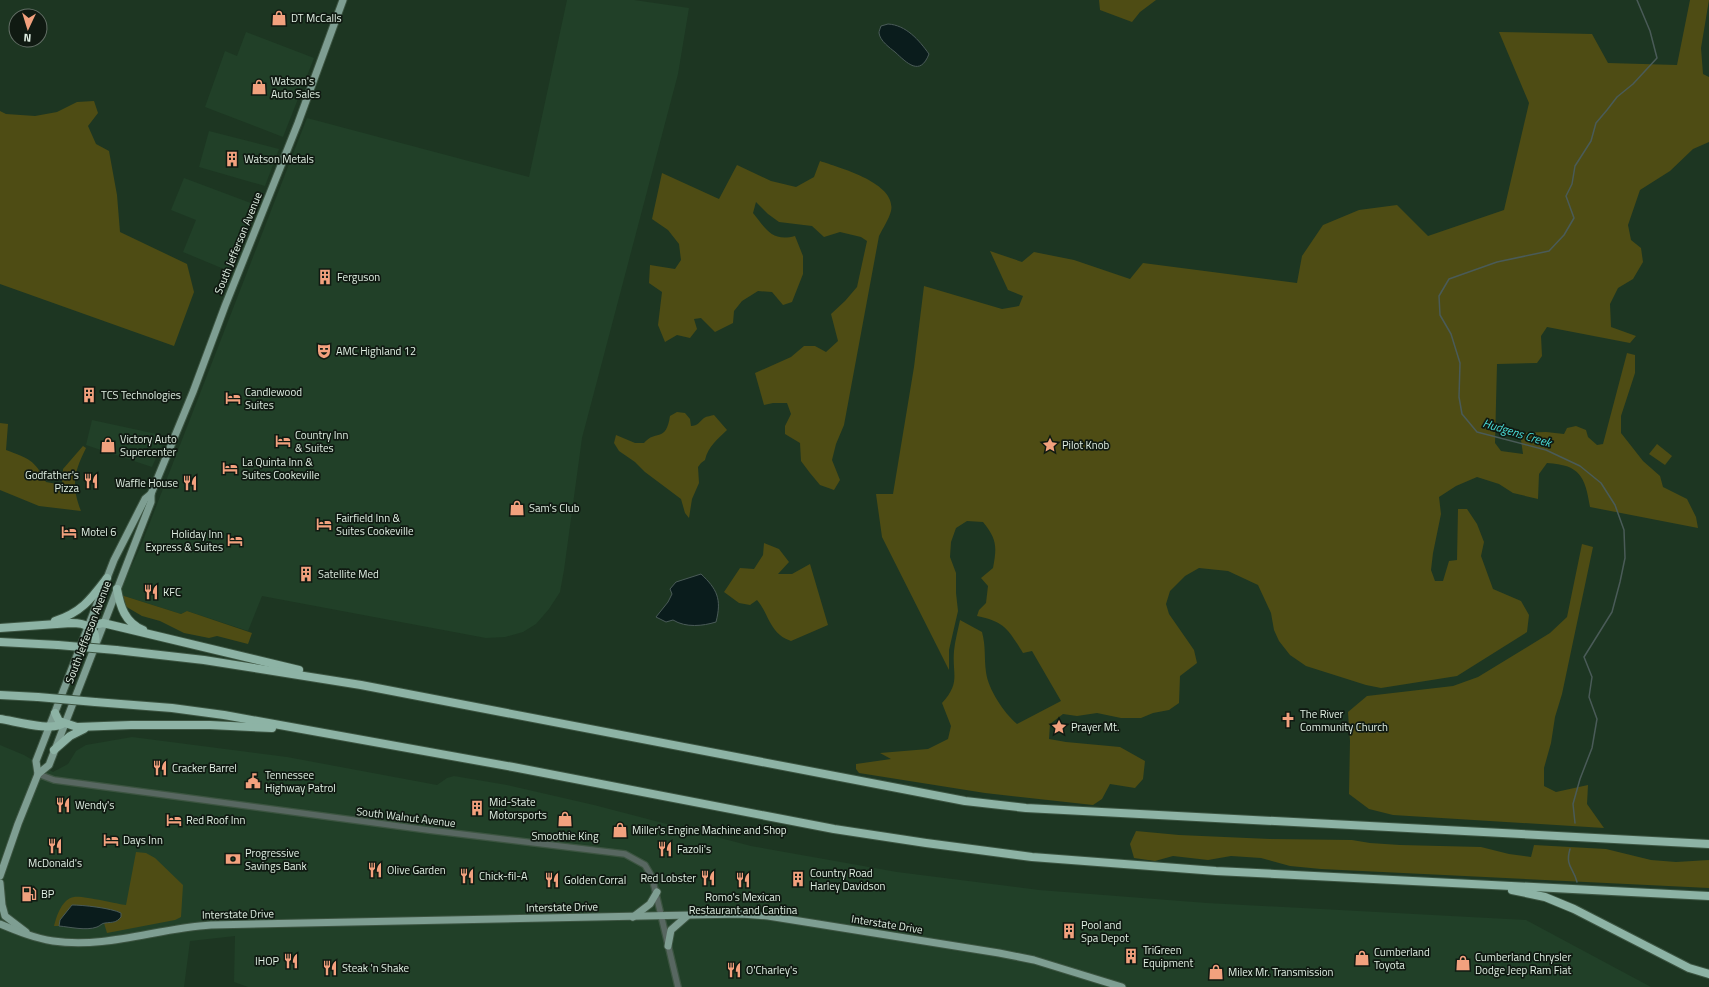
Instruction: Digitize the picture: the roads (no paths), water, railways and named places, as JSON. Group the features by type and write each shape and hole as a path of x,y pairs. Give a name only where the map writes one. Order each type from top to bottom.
{"highway":[{"path":"32,626 68,617 90,601 107,578"},
{"path":"117,589 127,618 138,628 161,636"},
{"path":"0,628 71,623 89,626 94,630 95,644"},
{"path":"89,626 97,623 103,623 360,685"},
{"path":"0,642 116,650 212,662 360,685 965,801 1026,808 1709,844"},
{"path":"0,695 172,708 224,715 318,731 834,829 1032,857 1216,872 1709,896"},
{"path":"55,713 59,721 74,727 210,725 318,731"},
{"path":"0,718 50,727 64,724"},
{"path":"54,750 70,736 90,726"},
{"path":"1488,885 1545,897 1574,909 1689,968 1709,974"}],"main road":[{"name":"South Jefferson Avenue","path":"0,876 18,824 38,774 49,765 151,502 151,494 193,392 225,306 298,123 343,0"},
{"name":"South Jefferson Avenue","path":"38,774 36,761 119,548 145,499 151,494"},
{"path":"0,883 2,906 5,916 30,935"},
{"path":"633,917 650,904 657,892"},
{"name":"Interstate Drive","path":"0,924 30,935 54,941 88,943 178,928 212,925 661,917 741,914 768,916 999,952 1034,960 1122,987"},
{"path":"668,946 671,930 687,916"}],"street":[{"name":"South Walnut Avenue","path":"38,774 54,780 428,830 624,854 645,865 652,877 657,892 661,917 678,987"}],"waterway":[{"name":"Hudgens Creek","path":"1575,823 1573,804 1580,779 1592,748 1597,719 1589,697 1592,677 1584,657 1612,612 1625,558 1624,530 1615,505 1601,483 1580,466 1546,450 1477,432 1462,414 1459,397 1460,363 1451,334 1440,315 1439,296 1449,279 1497,262 1549,251 1564,235 1574,218 1566,196 1572,184 1575,166 1591,141 1596,123 1617,97 1633,84 1657,58 1650,31 1637,0"},
{"path":"1570,849 1568,859 1577,882"}],"place":[{"name":"DT McCalls","path":"279,18"},
{"name":"Watson's Auto Sales","path":"259,87"},
{"name":"Watson Metals","path":"232,159"},
{"name":"Ferguson","path":"325,277"},
{"name":"AMC Highland 12","path":"324,351"},
{"name":"TCS Technologies","path":"89,395"},
{"name":"Candlewood Suites","path":"233,398"},
{"name":"Country Inn & Suites","path":"283,441"},
{"name":"Victory Auto Supercenter","path":"108,445"},
{"name":"Pilot Knob","path":"1050,445"},
{"name":"La Quinta Inn & Suites Cookeville","path":"230,468"},
{"name":"Godfather's Pizza","path":"91,481"},
{"name":"Waffle House","path":"190,483"},
{"name":"Sam's Club","path":"517,508"},
{"name":"Fairfield Inn & Suites Cookeville","path":"324,524"},
{"name":"Motel 6","path":"69,532"},
{"name":"Holiday Inn Express & Suites","path":"235,540"},
{"name":"Satellite Med","path":"306,574"},
{"name":"KFC","path":"151,592"},
{"name":"The River Community Church","path":"1288,720"},
{"name":"Prayer Mt.","path":"1059,727"},
{"name":"Cracker Barrel","path":"160,768"},
{"name":"Tennessee Highway Patrol","path":"253,781"},
{"name":"Wendy's","path":"63,805"},
{"name":"Mid-State Motorsports","path":"477,808"},
{"name":"Smoothie King","path":"565,819"},
{"name":"Red Roof Inn","path":"174,820"},
{"name":"Miller's Engine Machine and Shop","path":"620,830"},
{"name":"Days Inn","path":"111,840"},
{"name":"McDonald's","path":"55,846"},
{"name":"Fazoli's","path":"665,849"},
{"name":"Progressive Savings Bank","path":"233,859"},
{"name":"Olive Garden","path":"375,870"},
{"name":"Chick-fil-A","path":"467,876"},
{"name":"Red Lobster","path":"708,878"},
{"name":"Country Road Harley Davidson","path":"798,879"},
{"name":"Golden Corral","path":"552,880"},
{"name":"Romo's Mexican Restaurant and Cantina","path":"743,880"},
{"name":"BP","path":"29,894"},
{"name":"Pool and Spa Depot","path":"1069,931"},
{"name":"TriGreen Equipment","path":"1131,956"},
{"name":"Cumberland Toyota","path":"1362,958"},
{"name":"IHOP","path":"291,961"},
{"name":"Cumberland Chrysler Dodge Jeep Ram Fiat","path":"1463,963"},
{"name":"Steak 'n Shake","path":"330,968"},
{"name":"O'Charley's","path":"734,970"},
{"name":"Milex Mr. Transmission","path":"1216,972"}]}
